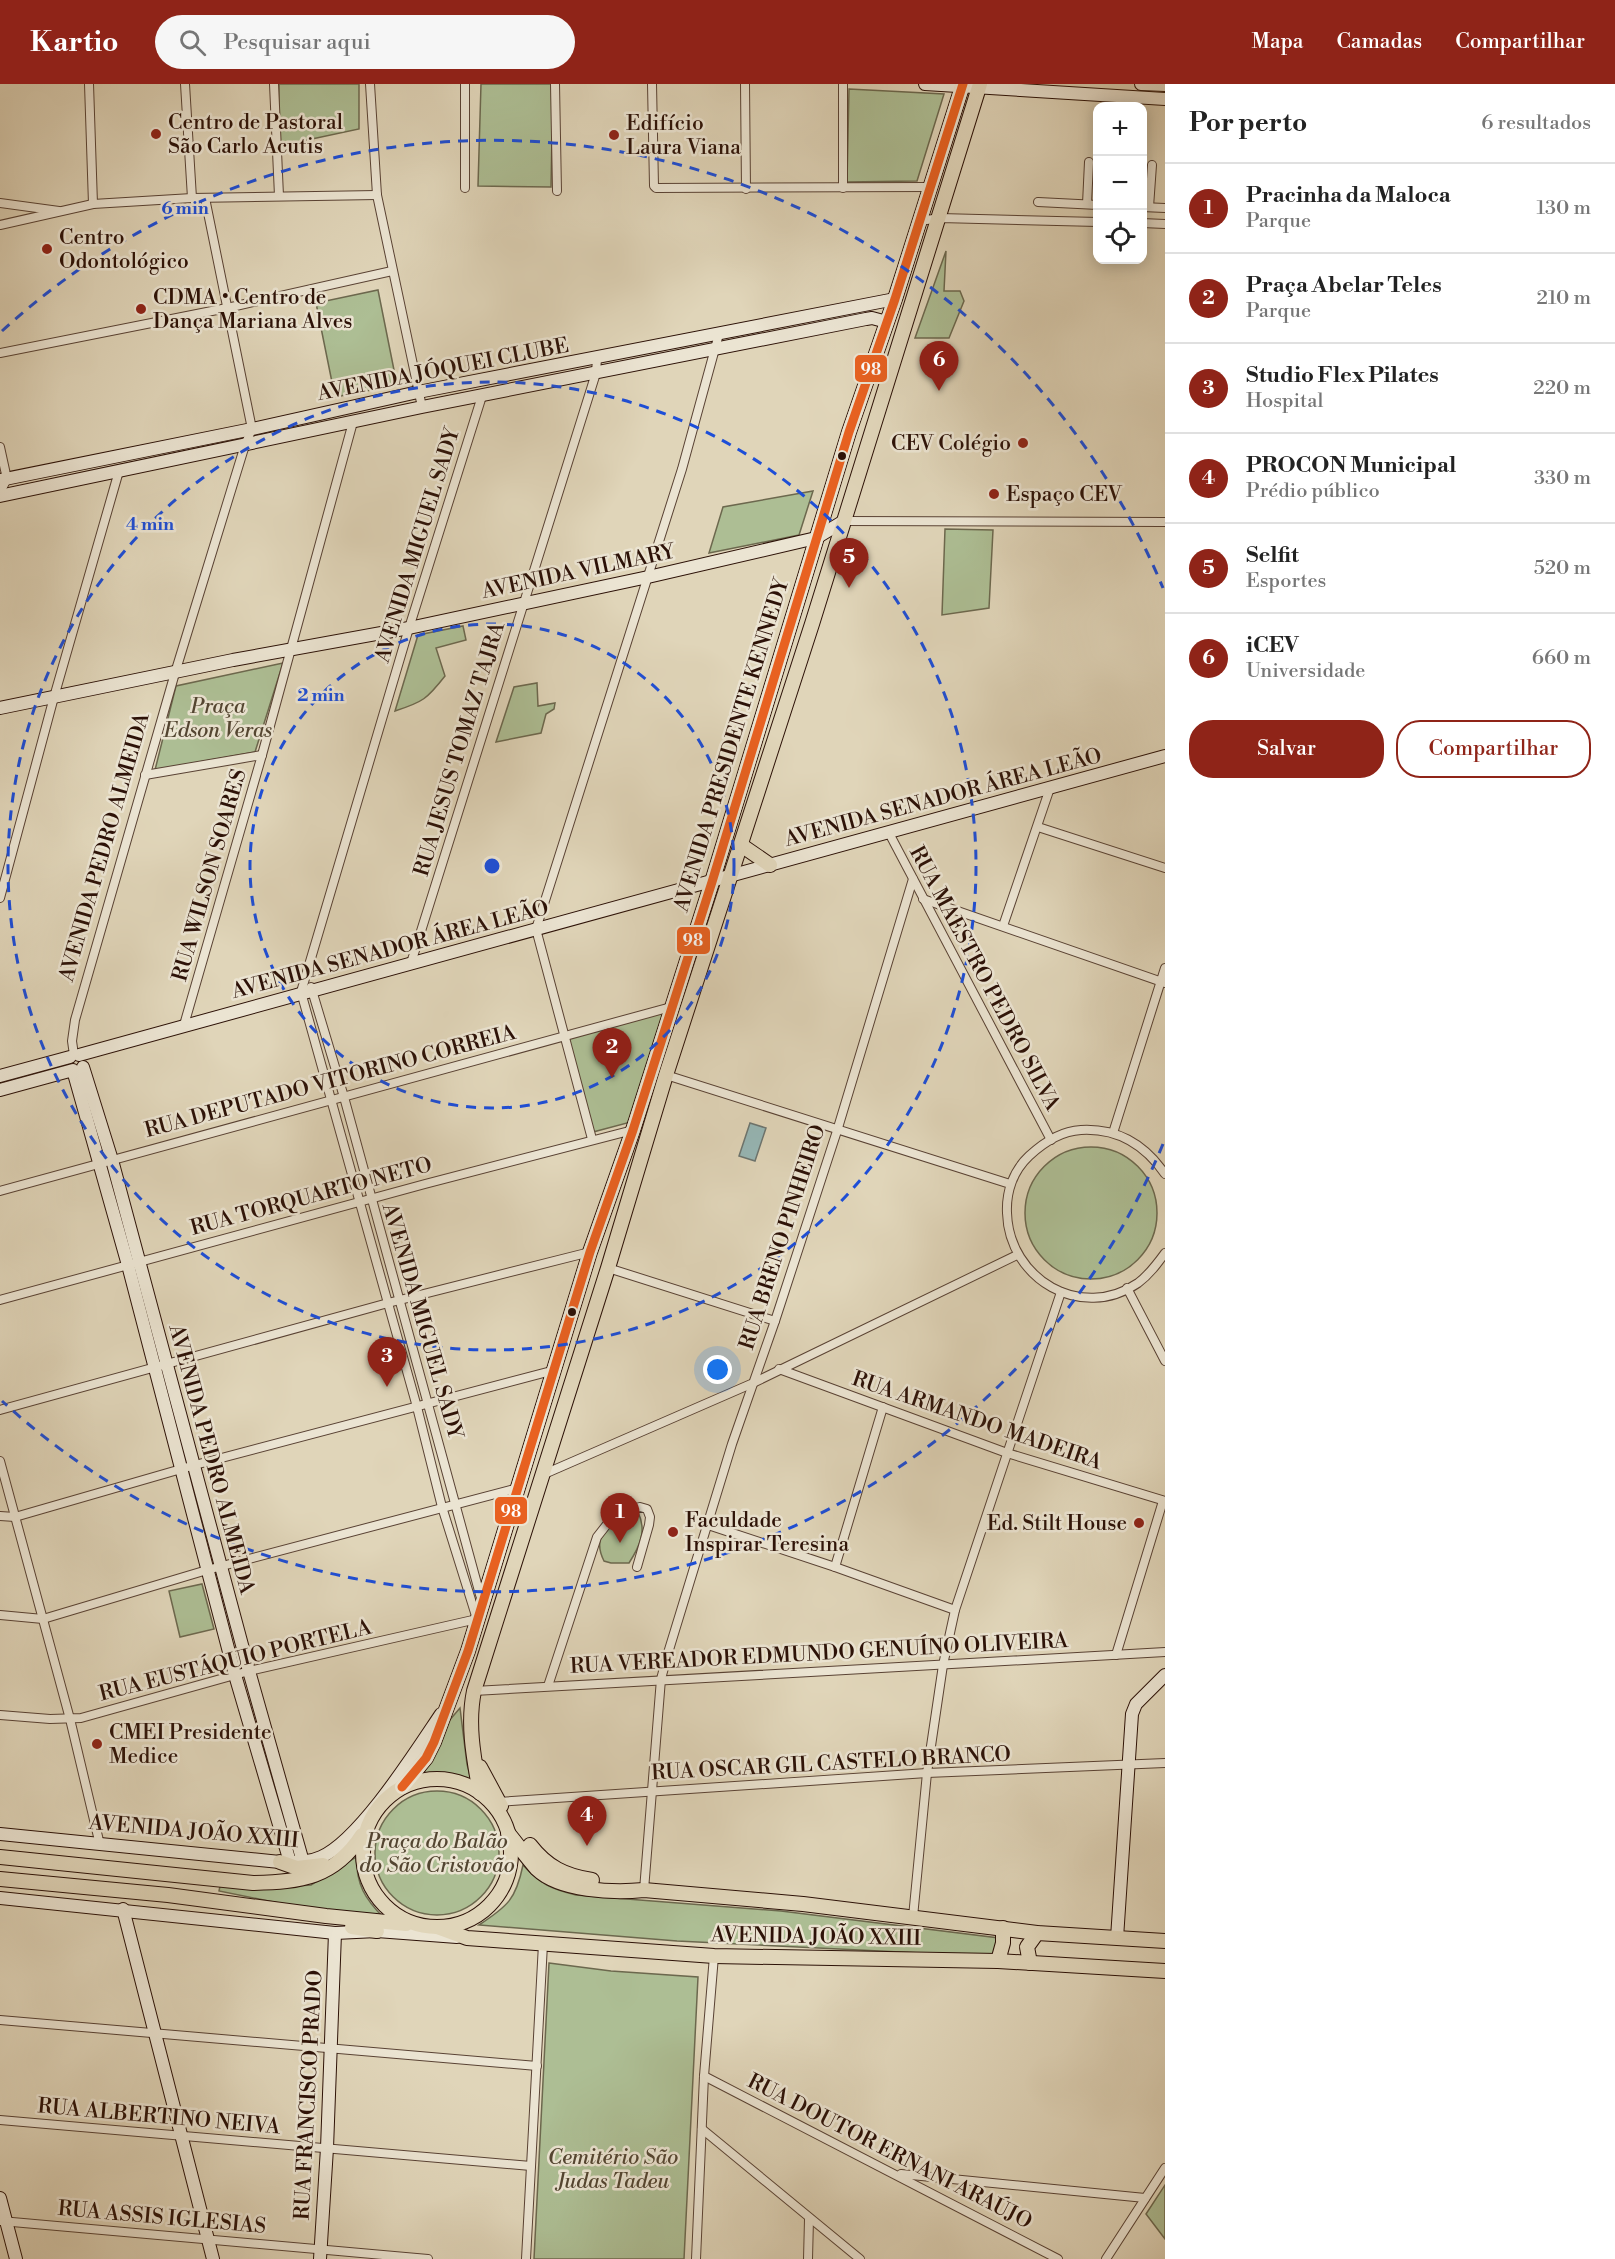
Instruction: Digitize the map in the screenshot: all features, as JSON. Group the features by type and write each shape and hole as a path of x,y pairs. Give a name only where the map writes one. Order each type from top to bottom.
{"main road":[{"name":"AVENIDA PRESIDENTE KENNEDY","path":"402,1787 426,1758 452,1698 468,1651 590,1252 633,1130 849,432 895,298 962,85"},
{"name":"AVENIDA PRESIDENTE KENNEDY","path":"480,1793 470,1709 474,1691 608,1268 666,1075 732,875 980,85"},
{"path":"741,845 770,865"},
{"path":"474,1755 498,1802 537,1854 554,1869 571,1876 630,1885 644,1890"},
{"path":"0,1879 168,1895 326,1916 437,1927 453,1925 473,1917 495,1898 505,1881 510,1862 508,1833 498,1810 480,1793 462,1783 442,1779 421,1780 402,1787 387,1798 375,1812 367,1828 362,1854 371,1888 388,1909 419,1925"},
{"name":"AVENIDA JOÃO XXIII","path":"0,1857 253,1883 290,1882 321,1874 352,1850 367,1828"},
{"name":"AVENIDA JOÃO XXIII","path":"508,1833 538,1870 554,1881 598,1889 644,1890 803,1904 1037,1933 1165,1941"},
{"path":"285,1862 297,1868 311,1868 345,1857"},
{"path":"272,1908 287,1916 377,1931"},
{"name":"AVENIDA JOÃO XXIII","path":"437,1927 467,1938 714,1956 998,1961 1165,1971"},
{"path":"998,1961 1004,1928"},
{"path":"1030,1963 1027,1947 1037,1933"}],"street":[{"path":"89,84 93,204"},
{"path":"185,84 192,198"},
{"path":"274,84 279,196"},
{"path":"370,84 377,195 422,407"},
{"path":"465,84 465,188"},
{"path":"555,84 557,191"},
{"path":"652,84 654,186 656,188 930,187"},
{"path":"745,84 746,189"},
{"path":"843,84 843,188"},
{"path":"925,84 980,85 1165,99"},
{"path":"1141,84 1165,85"},
{"path":"1086,204 1089,162"},
{"path":"1147,200 1152,165"},
{"path":"0,225 93,204 192,198 377,195"},
{"path":"205,198 252,429"},
{"path":"1038,202 1093,205"},
{"path":"0,203 65,212"},
{"path":"1147,207 1165,208"},
{"path":"920,220 940,218 1093,222"},
{"path":"1147,223 1165,224"},
{"path":"0,353 227,308 392,271"},
{"name":"AVENIDA JÓQUEI CLUBE","path":"3,479 252,429 418,392 895,298"},
{"name":"AVENIDA JÓQUEI CLUBE","path":"0,496 422,407 866,319 887,322"},
{"path":"592,1139 536,929 682,469 719,334"},
{"name":"RUA JESUS TOMAZ TAJRA","path":"411,963 596,373 597,358"},
{"name":"AVENIDA MIGUEL SADY","path":"477,1619 442,1507 417,1407 330,1100 306,987 409,628 482,396"},
{"name":"RUA WILSON SOARES","path":"184,1024 292,649 353,422"},
{"name":"AVENIDA PEDRO ALMEIDA","path":"252,429 245,445 175,673 75,1020 72,1041 134,1263 195,1465 249,1671 303,1862"},
{"path":"0,447 3,479 0,492"},
{"path":"0,898 54,697 119,471"},
{"path":"844,521 1165,522"},
{"name":"AVENIDA VILMARY","path":"0,708 292,649 409,628 648,577 816,538 844,521"},
{"path":"145,775 262,755"},
{"name":"AVENIDA SENADOR ÁREA LEÃO","path":"0,1090 184,1024 306,987 411,963 1165,756"},
{"path":"1003,926 1050,788"},
{"path":"1038,826 1165,868"},
{"name":"RUA MAESTRO PEDRO SILVA","path":"889,832 1051,1140"},
{"name":"RUA BRENO PINHEIRO","path":"644,1890 661,1678 751,1384 775,1321 837,1131 913,879"},
{"path":"923,899 1163,982"},
{"path":"1113,1133 1163,982 1165,968"},
{"name":"AVENIDA MIGUEL SADY","path":"306,987 344,1097 483,1604"},
{"name":"RUA DEPUTADO VITORINO CORREIA","path":"0,1191 671,1007"},
{"name":"AVENIDA SENADOR ÁREA LEÃO","path":"0,1076 76,1061"},
{"path":"666,1075 1010,1184"},
{"name":"RUA TORQUARTO NETO","path":"0,1300 370,1198 633,1130"},
{"path":"1165,1174 1154,1158 1139,1145 1113,1133 1100,1130 1078,1130 1040,1146 1025,1160 1010,1184 1006,1203 1007,1230 1017,1255 1035,1278 1061,1292 1086,1298 1113,1295 1137,1284 1153,1270 1165,1253"},
{"path":"0,1410 399,1300 590,1252"},
{"path":"542,1475 751,1384 1017,1255"},
{"name":"AVENIDA PEDRO ALMEIDA","path":"134,1263 154,1367 285,1862"},
{"path":"608,1268 775,1321"},
{"path":"1127,1288 1165,1362"},
{"path":"913,1917 927,1773 943,1665 955,1610 1061,1292"},
{"name":"RUA ARMANDO MADEIRA","path":"779,1369 1007,1453 1164,1501"},
{"path":"0,1516 15,1517 180,1469 555,1370"},
{"path":"835,1567 883,1407"},
{"path":"0,1461 70,1719 100,1845"},
{"path":"0,1615 43,1619 221,1566 518,1488"},
{"path":"1116,1655 1164,1501"},
{"path":"548,1686 597,1537 614,1517 628,1509 640,1507 647,1509 650,1522 637,1567"},
{"path":"708,1525 955,1610"},
{"name":"RUA EUSTÁQUIO PORTELA","path":"0,1715 70,1719 249,1671 477,1619"},
{"name":"RUA VEREADOR EDMUNDO GENUÍNO OLIVEIRA","path":"474,1691 661,1678 1165,1652"},
{"path":"1117,1938 1128,1765 1134,1709 1165,1675"},
{"name":"AVENIDA JOÃO XXIII","path":"0,1834 285,1862 315,1860 329,1853 363,1822 411,1759 452,1698"},
{"name":"RUA OSCAR GIL CASTELO BRANCO","path":"498,1802 927,1773 1165,1763"},
{"name":"AVENIDA JOÃO XXIII","path":"0,1898 123,1909 335,1933 377,1931 467,1938"},
{"path":"123,1909 213,2259"},
{"name":"RUA FRANCISCO PRADO","path":"320,2254 327,2148 335,1933"},
{"path":"526,2259 543,1944"},
{"path":"696,2259 704,2076 714,1956"},
{"path":"0,2020 537,2066"},
{"name":"RUA DOUTOR ERNANI ARAÚJO","path":"704,2076 1058,2259"},
{"name":"RUA ALBERTINO NEIVA","path":"0,2120 531,2166"},
{"path":"702,2129 860,2259"},
{"path":"1106,2259 1165,2168"},
{"path":"896,2174 1145,2198"},
{"path":"0,2198 3,2221 16,2259"},
{"path":"808,2259 809,2219"},
{"name":"RUA ASSIS IGLESIAS","path":"3,2221 208,2239 320,2254 428,2259"}],"green space":[{"path":"279,84 359,84 359,129 279,146"},
{"path":"481,84 553,84 551,187 478,186"},
{"path":"849,89 944,94 917,181 847,182"},
{"path":"946,251 944,291 960,291 964,301 949,338 915,338"},
{"path":"378,290 397,385 335,397 316,303"},
{"path":"813,491 799,535 709,553 723,507"},
{"path":"945,529 993,530 989,608 942,615"},
{"path":"463,626 466,640 436,648 445,676 439,684 424,699 395,711 418,635"},
{"name":"Praça Edson Veras","path":"283,663 255,752 155,770 176,686"},
{"path":"537,683 538,706 555,703 554,709 546,714 541,733 496,742 514,687"},
{"path":"671,1007 631,1122 593,1132 565,1035"},
{"path":"1091,1147 1116,1152 1137,1167 1152,1188 1157,1213 1152,1238 1137,1259 1116,1274 1091,1279 1066,1274 1045,1259 1030,1238 1025,1213 1030,1188 1045,1167 1066,1152"},
{"path":"629,1512 638,1512 641,1519 642,1532 636,1551 629,1563 604,1561 600,1544 604,1532"},
{"path":"202,1584 214,1629 180,1637 169,1591"},
{"path":"460,1708 471,1780 451,1775 423,1775 448,1722"},
{"name":"Praça do Balão do São Cristovão","path":"437,1791 461,1795 481,1809 495,1829 499,1853 495,1877 481,1897 461,1911 437,1915 413,1911 393,1897 379,1877 375,1853 379,1829 393,1809 413,1795"},
{"path":"356,1857 358,1876 363,1890 371,1904 384,1918 328,1913 219,1891 220,1886 252,1889 311,1885"},
{"path":"523,1865 546,1885 576,1895 781,1911 999,1938 996,1953 982,1956 677,1941 479,1925 509,1901 514,1894"},
{"name":"Cemitério São Judas Tadeu","path":"549,1963 611,1971 698,1977 684,2259 534,2259"},
{"path":"1165,2185 1165,2239 1146,2214"}],"water":[{"path":"750,1123 766,1128 755,1161 739,1156"}],"transit line":[{"name":"98","path":"402,1787 426,1758 434,1742 468,1651 590,1252 633,1130 712,882 849,432 895,299 963,84"}],"place":[{"name":"Centro de Pastoral São Carlo Acutis","path":"156,134"},
{"name":"Edifício Laura Viana","path":"614,135"},
{"name":"Centro Odontológico","path":"47,249"},
{"name":"CDMA • Centro de Dança Mariana Alves","path":"141,309"},
{"name":"iCEV","path":"939,391"},
{"name":"CEV Colégio","path":"1023,443"},
{"name":"Espaço CEV","path":"994,494"},
{"name":"Selfit","path":"849,588"},
{"name":"Praça Abelar Teles","path":"612,1078"},
{"name":"Studio Flex Pilates","path":"387,1387"},
{"name":"Ed. Stilt House","path":"1139,1523"},
{"name":"Faculdade Inspirar Teresina","path":"673,1532"},
{"name":"Pracinha da Maloca","path":"620,1543"},
{"name":"CMEI Presidente Medice","path":"97,1744"},
{"name":"PROCON Municipal","path":"587,1846"}]}
